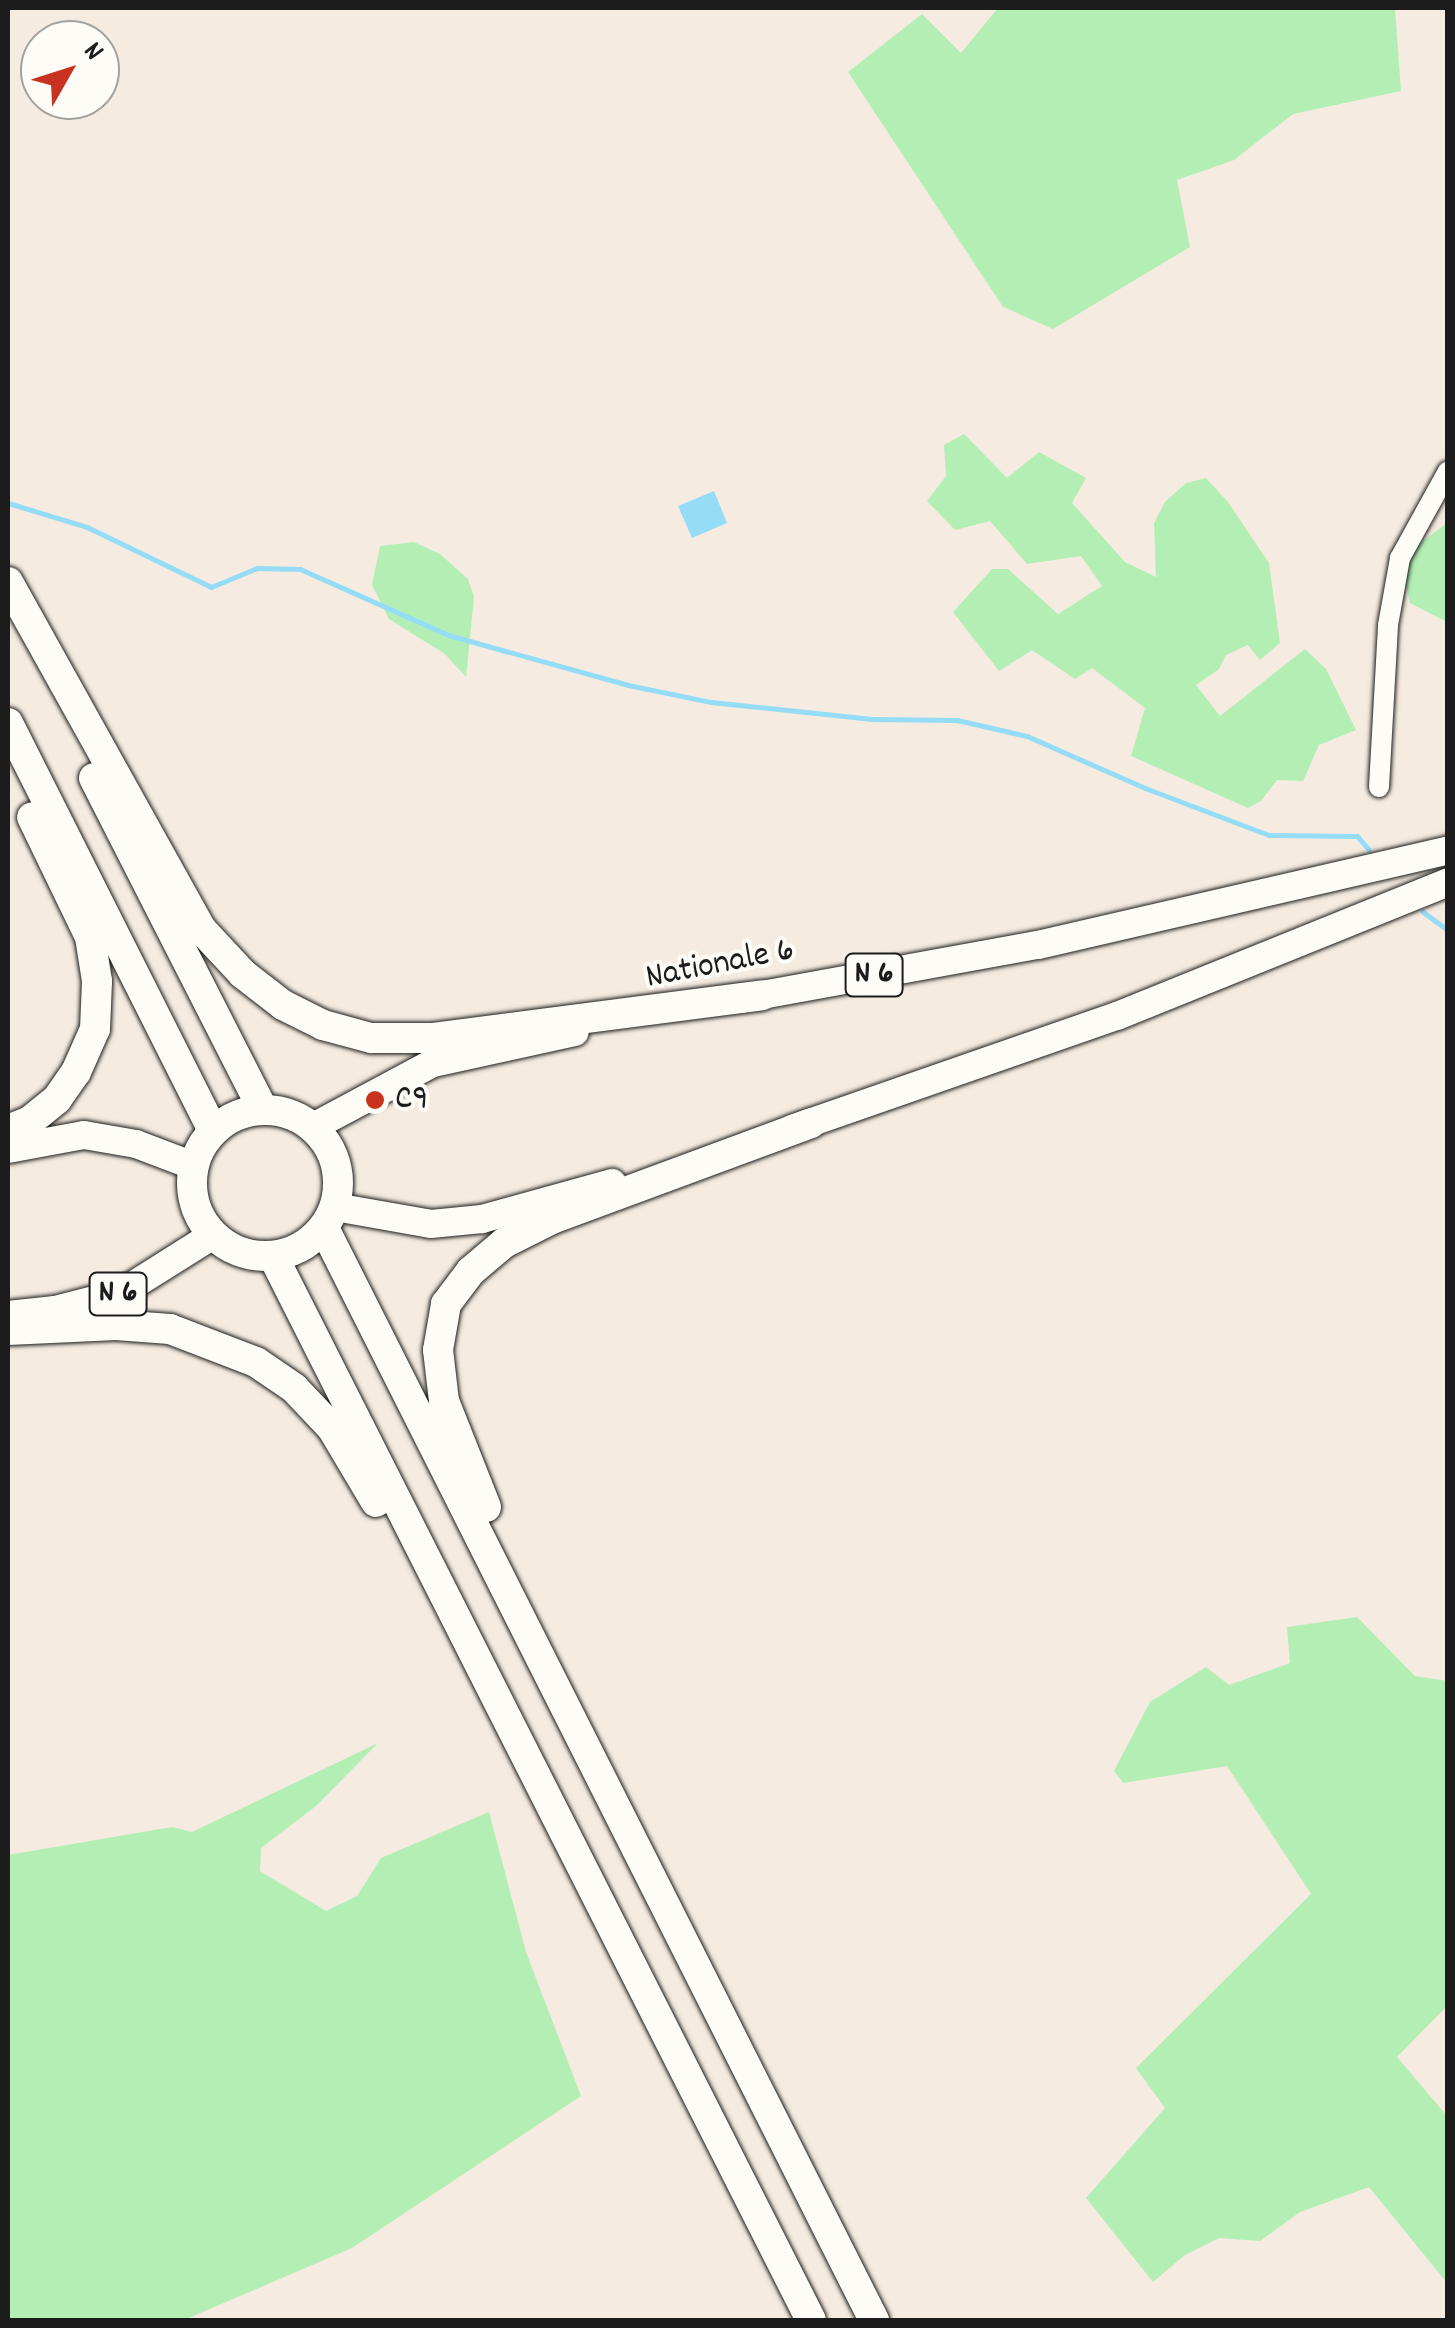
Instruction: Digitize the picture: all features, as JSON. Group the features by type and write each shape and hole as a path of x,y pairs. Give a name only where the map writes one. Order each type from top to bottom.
{"highway":[{"path":"8,582 202,930 242,974 282,1005 323,1024 370,1038 433,1038 762,995"},
{"path":"8,608 263,1109"},
{"path":"8,723 213,1130"},
{"path":"8,764 90,937 98,982 95,1029 76,1072 56,1099 30,1121 8,1130"},
{"path":"329,1218 292,1252 273,1256 251,1256 213,1235 199,1215 192,1191 194,1166 213,1130 245,1112 281,1111 313,1127 336,1163 329,1218 682,1943 874,2320"},
{"path":"682,1943 464,1462 444,1401 438,1350 446,1304 470,1271 504,1244 552,1219 812,1123"},
{"path":"273,1256 812,2320"},
{"path":"8,1330 116,1325 170,1329 256,1362 294,1388 332,1428 370,1492 488,1718 632,1968"}],"main road":[{"name":"Nationale 6","path":"313,1127 434,1062 762,995 1038,945 1448,850"},
{"path":"329,1218 431,1224 482,1220 812,1123 1117,1016 1448,882"},
{"path":"8,1150 84,1135 136,1144 194,1166"},
{"name":"N 6","path":"8,1315 121,1294 213,1235"}],"street":[{"path":"1379,787 1388,625 1400,558 1448,471"}],"green space":[{"path":"998,8 1395,8 1401,91 1293,114 1234,160 1177,180 1190,247 1053,329 1003,307 848,72 922,14 961,53"},
{"path":"964,434 1007,478 1039,452 1086,478 1072,503 1125,562 1156,577 1154,523 1165,502 1186,483 1206,478 1228,502 1269,563 1280,643 1260,660 1248,645 1226,655 1219,669 1196,685 1220,716 1305,649 1326,669 1356,730 1319,745 1303,781 1277,780 1261,801 1248,808 1131,756 1145,708 1092,668 1075,679 1032,650 999,671 953,612 992,569 1008,569 1058,614 1102,586 1081,556 1027,564 990,521 955,530 927,501 946,476 944,445"},
{"path":"1447,523 1447,622 1410,603 1400,558"},
{"path":"414,542 440,554 468,579 474,597 466,677 445,654 389,619 372,585 380,546"},
{"path":"1357,1617 1415,1676 1447,1681 1447,2006 1397,2057 1447,2116 1447,2283 1369,2187 1300,2212 1260,2241 1219,2238 1185,2255 1153,2282 1086,2198 1165,2108 1136,2068 1311,1894 1227,1766 1123,1783 1114,1771 1150,1702 1206,1667 1229,1685 1290,1663 1287,1627"},
{"path":"378,1743 316,1806 261,1848 260,1871 326,1911 357,1896 381,1858 489,1812 526,1952 581,2096 352,2248 184,2320 8,2320 8,1855 172,1827 192,1832"}],"water":[{"path":"714,491 727,523 692,538 678,506"}],"waterway":[{"path":"8,503 87,527 211,587 257,568 300,569 448,635 628,685 711,702 872,719 957,720 1027,736 1145,788 1269,835 1357,836 1369,850"},
{"path":"1423,912 1448,930"}],"place":[{"name":"C9","path":"375,1100"}]}
